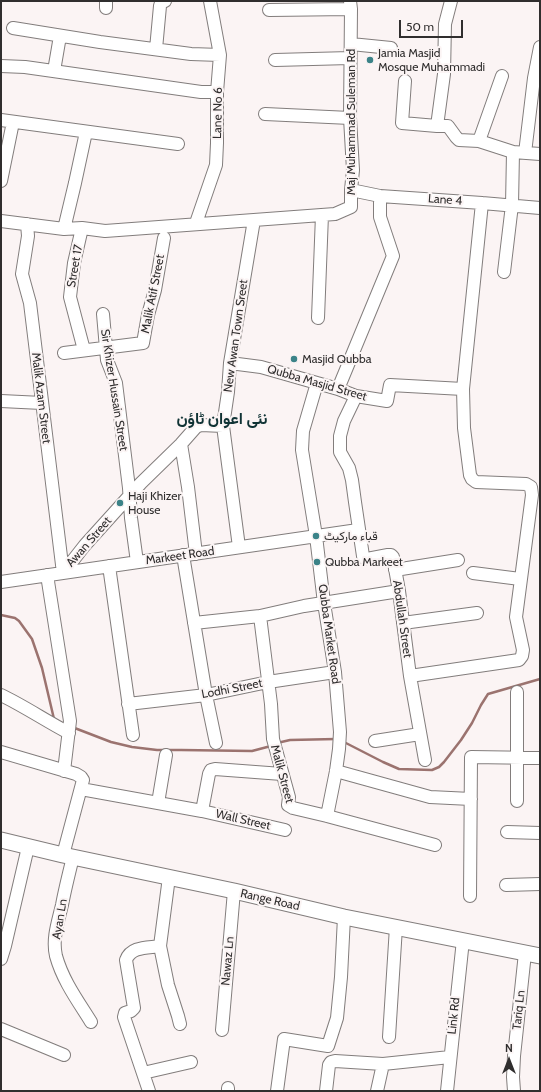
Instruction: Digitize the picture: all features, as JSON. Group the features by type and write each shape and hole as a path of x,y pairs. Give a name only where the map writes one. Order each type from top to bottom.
{"main road":[{"name":"Range Road","path":"1,840 68,856 234,891 344,917 540,956"}],"street":[{"path":"156,49 160,6 161,3 165,1"},
{"name":"Lane No 6","path":"196,224 216,165 217,92 220,55 210,1"},
{"path":"437,126 444,74 445,24 451,1"},
{"path":"269,10 351,5"},
{"name":"Maj Muhammad Suleman Rd","path":"1,221 64,229 82,228 105,231 335,214 351,208 353,170 350,118 351,5"},
{"path":"13,28 191,54 220,55"},
{"path":"54,71 60,36"},
{"path":"351,44 391,48"},
{"path":"504,272 519,152 534,78 539,63 540,47"},
{"path":"275,60 350,58"},
{"path":"1,66 25,67 201,92 217,92"},
{"path":"480,142 502,76"},
{"path":"405,81 402,123 448,126 459,140 480,142 519,152 540,154"},
{"path":"265,114 350,118"},
{"path":"1,181 7,121 178,144"},
{"path":"64,229 86,132"},
{"name":"Lane 4","path":"351,190 380,196 482,202 540,208"},
{"path":"338,389 393,256 380,217 380,196"},
{"path":"410,676 519,660 522,656 523,650 516,617 532,495 531,487 526,484 476,482 472,479 470,475 464,428 463,389 482,202"},
{"path":"318,318 322,215"},
{"name":"New Awan Town Sreet","path":"239,547 223,426 228,392 230,363 254,220"},
{"name":"Malik Azam Street","path":"27,224 28,236 22,274 30,303 63,573"},
{"name":"Street 17","path":"82,228 74,263 70,297 84,350"},
{"name":"Malik Atif Street","path":"64,352 143,343 148,315 155,290 164,238"},
{"name":"Sir Khizer Hussain Street","path":"103,314 107,360 116,384 137,562"},
{"name":"Qubba Masjid Street","path":"230,363 261,367 338,389 356,396 387,401 390,385 463,389"},
{"name":"Qubba Market Road","path":"317,383 303,430 302,450 316,536 324,603 335,672 340,732 336,772 327,816"},
{"name":"Abdullah Street","path":"356,396 344,421 340,436 340,452 349,468 352,480 358,530 364,558 391,555 393,557 399,590 410,676 425,760"},
{"path":"1,401 42,403"},
{"name":"Awan Street","path":"63,573 85,545 198,425 223,426"},
{"path":"181,444 188,486 196,554"},
{"name":"Markeet Road","path":"1,582 358,530"},
{"path":"183,555 206,695 216,743"},
{"path":"395,570 458,560"},
{"path":"109,566 133,735"},
{"path":"473,573 520,579"},
{"path":"47,575 70,728 64,771"},
{"path":"194,624 260,616 399,590"},
{"path":"403,623 477,613"},
{"name":"Malik Street","path":"260,616 271,704 273,739 289,797 288,805 293,808 435,845"},
{"name":"Lodhi Street","path":"128,704 206,695 268,682 335,672"},
{"path":"516,692 517,801"},
{"path":"1,695 52,724 70,728"},
{"path":"375,741 420,734"},
{"path":"1,752 76,774 83,780 68,856"},
{"path":"158,803 166,755"},
{"path":"470,896 471,757 540,758"},
{"name":"Wall Street","path":"202,811 211,770 215,769 282,774"},
{"path":"336,772 430,798 471,799"},
{"name":"Wall Street","path":"81,789 202,811 285,830"},
{"path":"507,832 540,832"},
{"path":"1,959 3,945 28,847"},
{"name":"Ayan Ln","path":"68,856 66,882 54,938 56,955 63,976 91,1022"},
{"path":"169,877 160,946 168,985 180,1024"},
{"path":"506,885 540,884"},
{"name":"Nawaz Ln","path":"222,1030 234,891"},
{"path":"277,1091 284,1039 328,1046 337,1018 342,977 344,917"},
{"path":"389,1037 396,927"},
{"name":"Link Rd","path":"447,1091 463,940"},
{"path":"148,1091 124,1017 125,1013 134,1008 126,960 127,956 136,949 160,946"},
{"name":"Tariq Ln","path":"514,1091 514,1056 525,953"},
{"path":"1,1029 64,1055"},
{"path":"326,1091 329,1065 331,1062 383,1064 450,1057"},
{"path":"143,1073 190,1062"},
{"path":"377,1091 383,1064"}],"waterway":[{"path":"1,615 15,618 19,621 32,639 42,668 55,719"},
{"path":"342,741 399,769 432,770 439,767 444,762 461,740 488,694 540,679"},
{"path":"72,727 111,742 132,747 157,750 252,751 271,746"},
{"path":"277,743 290,740 336,739"}],"place":[{"name":"Jamia Masjid Mosque Muhammadi","path":"370,60"},
{"name":"Masjid Qubba","path":"294,359"},
{"name":"Haji Khizer House","path":"120,503"},
{"name":"قباء مارکیٹ","path":"316,536"},
{"name":"Qubba Markeet","path":"317,562"}],"district":[{"name":"نئی اعوان ٹاؤن","path":"222,419"}]}
